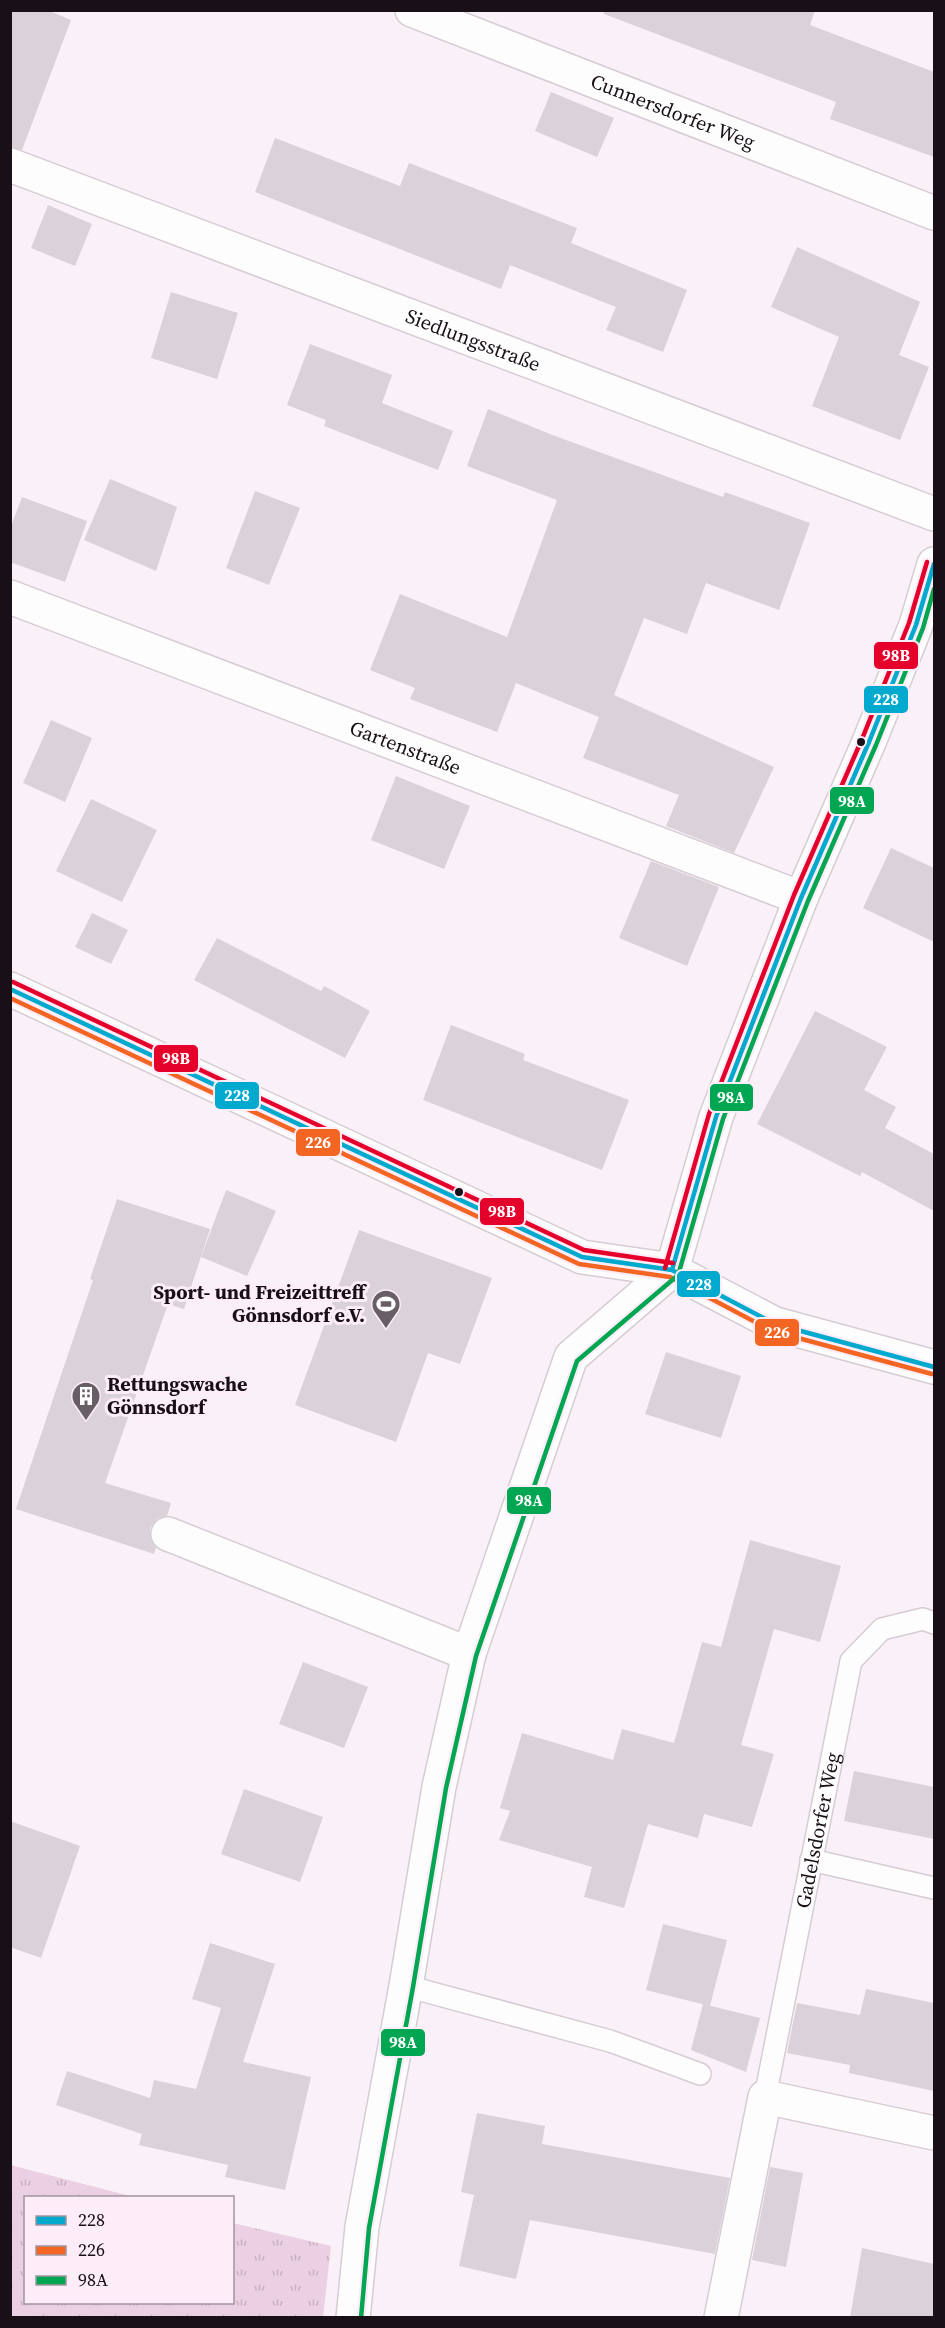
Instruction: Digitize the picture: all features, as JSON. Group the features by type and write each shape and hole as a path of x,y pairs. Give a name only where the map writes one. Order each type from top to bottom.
{"street":[{"name":"Cunnersdorfer Weg","path":"412,10 934,213"},
{"name":"Siedlungsstraße","path":"10,165 934,514"},
{"path":"353,2318 362,2227 406,1986 439,1786 469,1654 571,1357 672,1270 716,1117 801,898 869,742 925,628 934,564"},
{"name":"Gartenstraße","path":"10,597 801,898"},
{"path":"10,989 582,1257 672,1270 775,1324 934,1367"},
{"path":"168,1534 469,1654"},
{"path":"765,2097 934,2133"},
{"name":"Gadelsdorfer Weg","path":"722,2318 765,2097"}],"lane":[{"name":"Gadelsdorfer Weg","path":"765,2097 851,1661 882,1629 923,1619 934,1623"},
{"path":"811,1860 934,1888"},
{"path":"406,1986 610,2041 700,2074"}],"green space":[{"path":"10,2165 130,2196 24,2196 24,2304 234,2304 234,2223 331,2246 323,2317 11,2317"}],"building":[{"path":"10,10 47,10 71,20 22,150 10,147"},
{"path":"604,10 815,10 810,25 934,72 934,157 830,119 836,102 604,14"},
{"path":"551,92 614,118 597,157 535,131"},
{"path":"275,138 400,186 409,163 577,228 571,243 687,290 663,352 606,330 616,307 510,265 501,289 255,192"},
{"path":"48,205 92,224 75,266 31,248"},
{"path":"797,247 920,302 899,355 929,367 900,440 812,406 839,337 771,307"},
{"path":"171,292 238,313 217,379 151,358"},
{"path":"310,344 392,375 382,403 453,431 438,470 324,426 326,420 287,405"},
{"path":"488,409 723,497 725,492 810,523 779,610 706,583 687,634 644,618 614,695 774,767 734,853 666,826 679,795 583,758 599,717 516,683 497,732 410,699 415,688 370,670 400,594 507,637 557,500 467,466"},
{"path":"110,479 177,507 156,571 84,540"},
{"path":"255,491 300,508 269,585 226,568"},
{"path":"22,497 87,521 65,582 10,562 10,529"},
{"path":"51,720 92,738 65,802 23,783"},
{"path":"396,776 470,806 444,869 371,840"},
{"path":"91,799 157,830 122,902 56,871"},
{"path":"891,848 934,868 934,942 863,908"},
{"path":"651,861 719,887 687,966 619,938"},
{"path":"92,913 128,930 111,964 75,947"},
{"path":"217,938 321,991 324,986 370,1011 345,1058 194,980"},
{"path":"815,1011 887,1047 864,1090 896,1107 885,1128 934,1154 934,1211 862,1172 860,1176 757,1124"},
{"path":"451,1025 525,1054 523,1060 629,1100 602,1170 423,1100"},
{"path":"226,1190 276,1211 247,1276 201,1257"},
{"path":"117,1199 210,1229 184,1309 168,1304 105,1483 171,1503 167,1516 157,1519 150,1528 150,1537 156,1548 154,1554 16,1509 93,1280 90,1279"},
{"path":"359,1230 492,1278 460,1364 428,1353 396,1442 295,1405"},
{"path":"666,1352 741,1376 721,1438 645,1414"},
{"path":"750,1540 841,1566 820,1642 774,1629 741,1745 774,1754 752,1827 704,1814 698,1838 648,1824 624,1908 584,1897 592,1867 499,1840 510,1811 500,1808 522,1733 613,1760 622,1729 674,1743 702,1642 721,1647"},
{"path":"303,1662 368,1687 344,1748 279,1724"},
{"path":"854,1771 934,1787 934,1839 844,1821"},
{"path":"244,1789 323,1817 300,1882 221,1854"},
{"path":"10,1821 80,1846 41,1958 10,1947"},
{"path":"663,1924 727,1940 710,2006 646,1990"},
{"path":"210,1943 275,1964 243,2062 311,2077 285,2190 225,2177 228,2165 139,2145 142,2134 56,2105 67,2071 150,2098 154,2080 196,2089 221,2008 192,1999"},
{"path":"866,1989 934,2003 934,2091 849,2073 850,2065 787,2053 797,2003 860,2015"},
{"path":"703,2004 760,2018 746,2072 691,2050"},
{"path":"477,2113 545,2126 542,2144 730,2178 715,2254 530,2220 516,2279 459,2266 474,2195 461,2192"},
{"path":"770,2167 803,2173 786,2267 752,2260"},
{"path":"862,2248 934,2264 934,2318 850,2318"}],"transit line":[{"name":"98B","path":"665,1268 709,1114 794,895 862,739 909,623 927,562"},
{"name":"228","path":"672,1270 716,1117 801,898 869,742 916,625 934,564"},
{"name":"98A","path":"679,1272 723,1119 808,901 876,745 923,628 934,589"},
{"name":"98B","path":"13,982 584,1250 673,1263"},
{"name":"228","path":"10,989 582,1257 672,1270 775,1324 934,1367"},
{"name":"226","path":"10,998 579,1264 670,1277 772,1331 932,1374"},
{"name":"98A","path":"361,2318 369,2228 446,1788 476,1656 577,1361 677,1276"}],"place":[{"name":"Sport- und Freizeittreff Gönnsdorf e.V.","path":"386,1330"},
{"name":"Rettungswache Gönnsdorf","path":"86,1422"}]}
